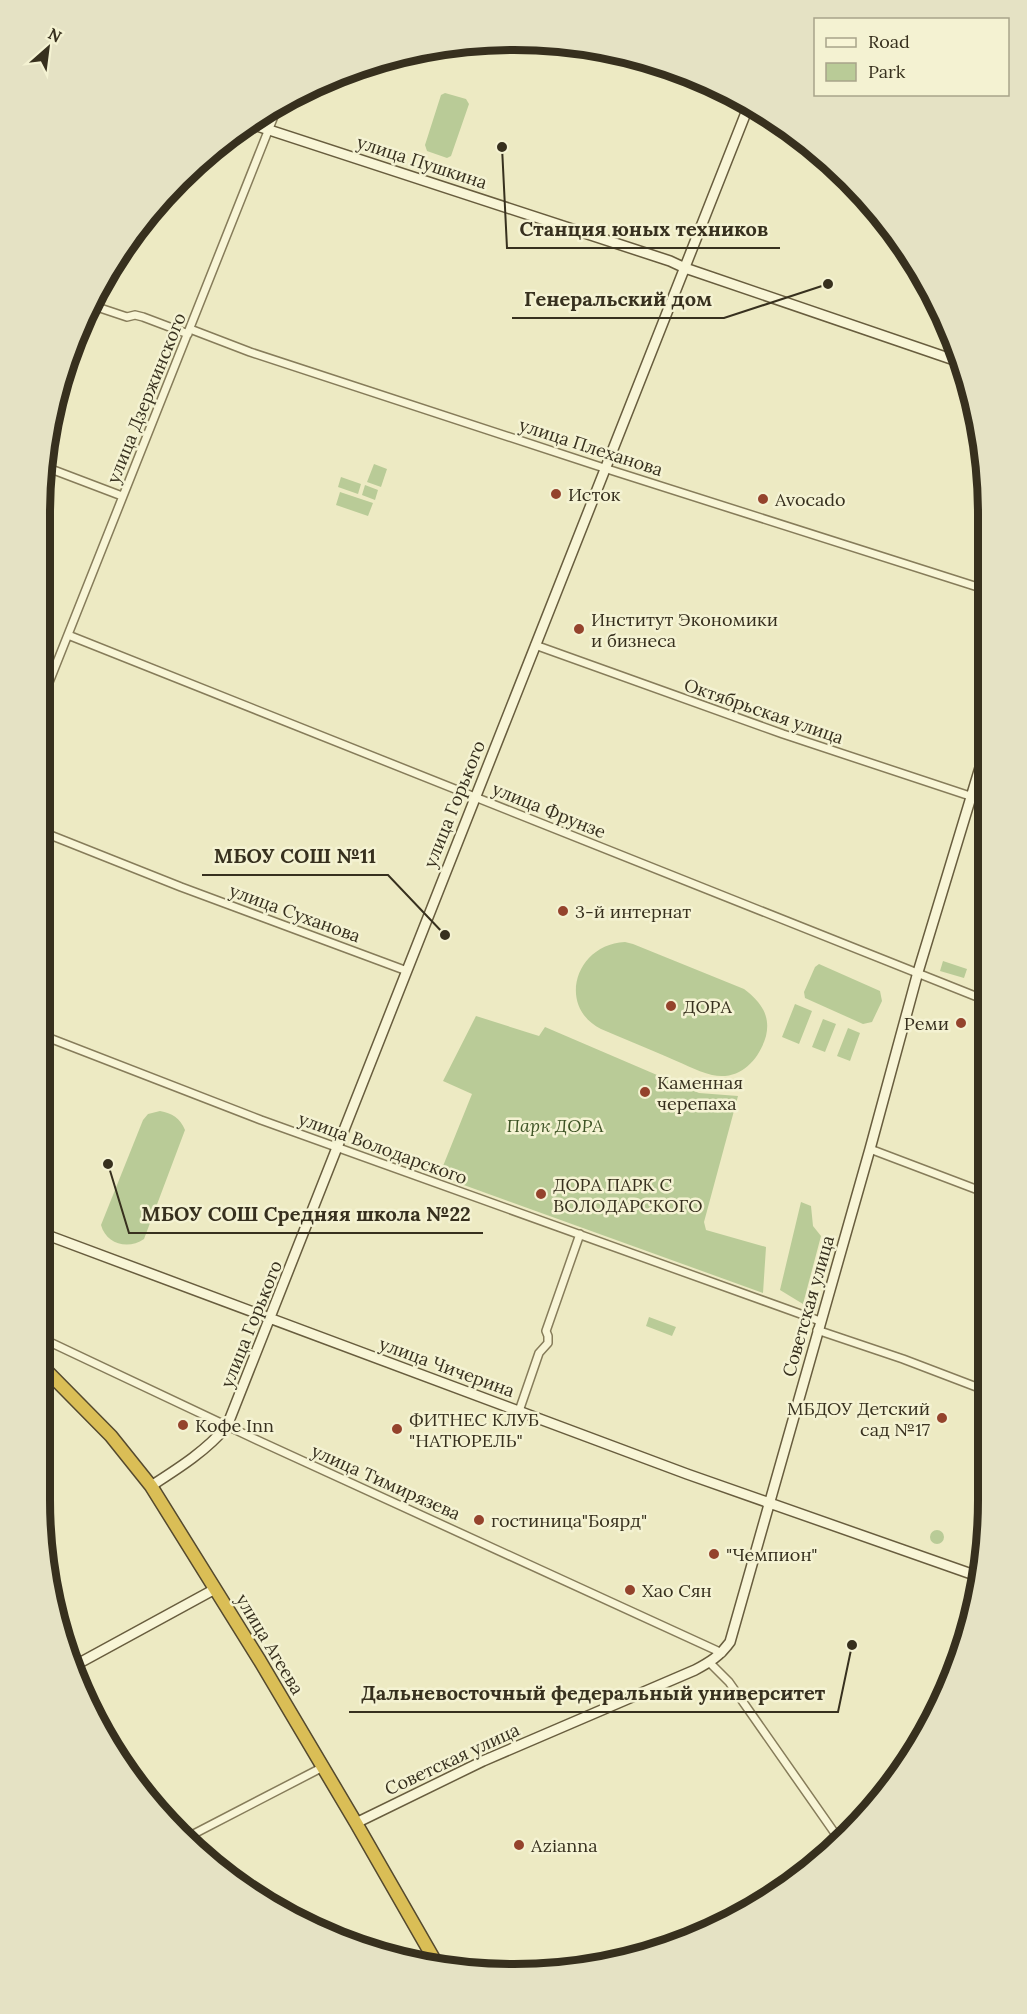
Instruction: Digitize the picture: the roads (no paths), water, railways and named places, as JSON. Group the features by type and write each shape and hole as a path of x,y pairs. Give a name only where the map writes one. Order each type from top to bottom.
{"highway":[{"name":"улица Агеева","path":"50,1373 111,1436 152,1486 323,1767 433,1958"}],"main road":[{"name":"улица Горького","path":"152,1486 195,1457 227,1426 746,112"},
{"name":"улица Пушкина","path":"259,126 670,261 951,359"},
{"name":"Советская улица","path":"356,1823 483,1761 710,1663 730,1642 918,972 978,774"},
{"name":"улица Чичерина","path":"50,1236 687,1474 972,1573"},
{"path":"50,1383 56,1379"},
{"path":"79,1663 215,1589"}],"street":[{"name":"улица Дзержинского","path":"50,680 273,118"},
{"name":"улица Плеханова","path":"97,307 127,317 135,315 143,317 978,587"},
{"path":"51,469 122,496"},
{"name":"улица Фрунзе","path":"68,634 978,997"},
{"name":"Октябрьская улица","path":"535,645 783,734 978,798"},
{"name":"улица Суханова","path":"50,835 181,887 407,971"},
{"name":"улица Володарского","path":"50,1038 261,1120 580,1234 978,1388"},
{"path":"870,1149 978,1190"},
{"path":"519,1411 539,1353 548,1343 546,1330 580,1234"},
{"name":"улица Тимирязева","path":"50,1341 227,1426 722,1653"},
{"path":"710,1663 729,1682 836,1834"},
{"path":"192,1835 323,1767"}],"place":[{"name":"Станция юных техников","path":"502,147"},
{"name":"Генеральский дом","path":"828,284"},
{"name":"Исток","path":"556,494"},
{"name":"Avocado","path":"763,499"},
{"name":"Институт Экономики и бизнеса","path":"579,629"},
{"name":"3-й интернат","path":"563,911"},
{"name":"МБОУ СОШ №11","path":"445,935"},
{"name":"ДОРА","path":"671,1006"},
{"name":"Реми","path":"961,1023"},
{"name":"Каменная черепаха","path":"645,1092"},
{"name":"МБОУ СОШ Средняя школа №22","path":"108,1164"},
{"name":"ДОРА ПАРК С ВОЛОДАРСКОГО","path":"541,1194"},
{"name":"МБДОУ Детский сад №17","path":"942,1418"},
{"name":"Кофе Inn","path":"183,1425"},
{"name":"ФИТНЕС КЛУБ \"НАТЮРЕЛЬ\"","path":"397,1429"},
{"name":"гостиница\"Боярд\"","path":"479,1520"},
{"name":"\"Чемпион\"","path":"714,1554"},
{"name":"Хао Сян","path":"630,1590"},
{"name":"Дальневосточный федеральный университет","path":"852,1645"},
{"name":"Azianna","path":"519,1845"}],"park label":[{"name":"Парк ДОРА","path":"555,1125"}]}
